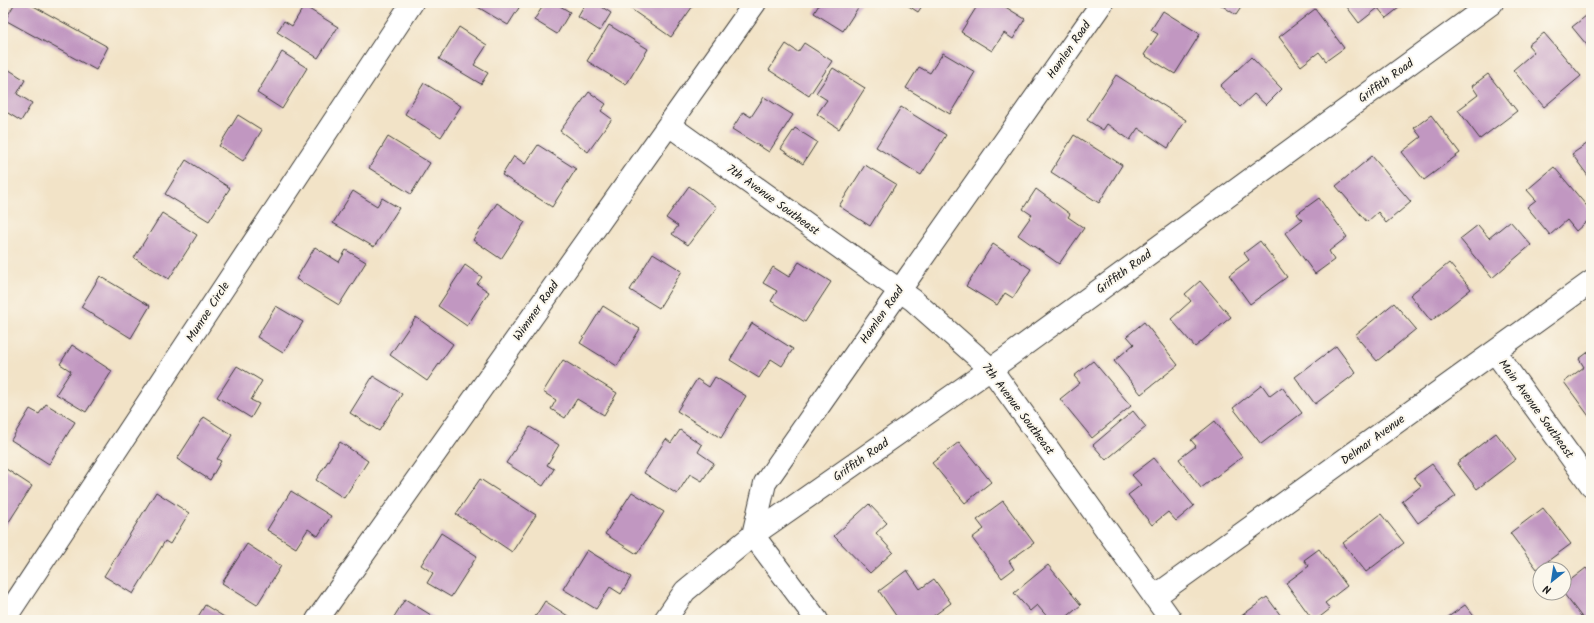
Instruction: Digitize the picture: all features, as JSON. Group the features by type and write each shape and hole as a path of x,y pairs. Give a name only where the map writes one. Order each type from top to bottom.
{"street":[{"name":"Munroe Circle","path":"4,620 412,3"},
{"name":"Wimmer Road","path":"318,620 755,3"},
{"name":"Hamlen Road","path":"753,536 765,483 1102,3"},
{"name":"Griffith Road","path":"753,536 990,369 1492,3"},
{"name":"7th Avenue Southeast","path":"669,125 913,300 990,369 1171,620"},
{"name":"Delmar Avenue","path":"1154,597 1591,282"},
{"name":"Main Avenue Southeast","path":"1495,352 1591,485"},
{"path":"665,620 685,591 753,536 817,620"}],"building":[{"path":"15,3 28,3 108,47 96,70 5,20"},
{"path":"478,3 522,3 508,25 476,6"},
{"path":"545,3 555,3 570,12 557,34 534,20"},
{"path":"586,3 596,3 611,13 600,31 578,17"},
{"path":"622,3 695,3 671,37"},
{"path":"820,3 861,3 843,31 814,13"},
{"path":"904,3 924,3 918,12"},
{"path":"979,3 999,3 1025,19 1013,39 1004,33 992,51 961,32"},
{"path":"1218,3 1244,3 1236,15"},
{"path":"1344,3 1404,4 1386,18 1378,8 1359,23"},
{"path":"1591,3 1591,11 1585,4"},
{"path":"304,6 338,27 318,58 277,32 284,21 292,26"},
{"path":"1315,9 1344,48 1326,61 1319,52 1301,66 1279,37"},
{"path":"1163,11 1200,34 1175,74 1144,55 1158,34 1151,30"},
{"path":"1591,12 1591,50 1572,27"},
{"path":"609,25 648,49 626,85 587,61"},
{"path":"459,27 487,45 474,65 488,73 481,84 439,59"},
{"path":"1544,33 1581,76 1544,107 1513,70 1534,52 1528,45"},
{"path":"804,43 832,61 809,96 769,70 786,44 798,52"},
{"path":"282,52 307,68 282,109 257,93"},
{"path":"943,53 975,72 950,114 906,88 919,67 930,73"},
{"path":"1251,57 1282,89 1266,105 1254,94 1240,107 1220,86"},
{"path":"3,66 25,80 17,94 32,103 21,121 3,110"},
{"path":"833,68 865,88 839,129 817,114 827,100 816,93"},
{"path":"1488,74 1517,111 1480,139 1458,110 1478,95 1472,86"},
{"path":"1116,75 1186,120 1168,148 1138,128 1130,140 1107,124 1103,130 1087,120"},
{"path":"424,83 461,106 441,137 405,114"},
{"path":"589,92 606,104 601,111 612,119 588,152 560,131"},
{"path":"764,97 793,115 769,152 732,129 743,112 751,117"},
{"path":"901,107 946,135 921,175 876,147"},
{"path":"238,115 262,130 243,161 219,146"},
{"path":"1431,115 1460,153 1424,180 1402,152 1421,137 1414,128"},
{"path":"795,128 817,142 803,164 781,149"},
{"path":"1074,135 1122,165 1099,203 1051,172"},
{"path":"388,137 430,163 411,194 369,168"},
{"path":"1591,141 1591,180 1572,154"},
{"path":"538,145 576,169 552,207 502,175 514,156 525,164"},
{"path":"1372,156 1411,202 1386,223 1378,212 1367,222 1336,186"},
{"path":"186,160 230,188 209,221 165,194"},
{"path":"865,165 896,184 870,226 839,206"},
{"path":"1554,167 1591,211 1591,218 1576,231 1567,220 1550,235 1527,207 1536,200 1527,190"},
{"path":"689,186 717,207 688,245 672,234 678,226 666,218"},
{"path":"1036,189 1070,214 1068,217 1084,228 1059,264 1018,235 1032,215 1023,209"},
{"path":"353,191 377,206 382,198 399,208 374,247 333,223"},
{"path":"1319,198 1347,237 1329,251 1334,260 1315,274 1285,233 1302,220 1297,214"},
{"path":"497,203 525,222 501,259 473,240"},
{"path":"162,213 197,235 169,279 134,258"},
{"path":"1510,221 1531,245 1492,278 1460,239 1478,225 1489,238"},
{"path":"1260,241 1287,277 1250,304 1229,275 1249,260 1244,253"},
{"path":"993,244 1031,269 1013,298 1005,293 997,305 966,286"},
{"path":"315,247 339,262 346,250 366,262 339,305 296,279"},
{"path":"653,253 682,271 659,308 630,290"},
{"path":"799,262 831,282 805,322 771,301 777,291 763,283 773,267 789,277"},
{"path":"1449,263 1471,289 1431,321 1410,295"},
{"path":"465,265 482,277 477,284 489,292 467,326 438,306"},
{"path":"100,276 150,306 131,338 81,307"},
{"path":"1200,281 1231,317 1195,347 1171,319 1191,301 1185,294"},
{"path":"1394,303 1416,329 1377,361 1355,335"},
{"path":"276,306 303,322 283,353 257,337"},
{"path":"603,306 640,329 617,366 580,343"},
{"path":"416,317 453,344 427,381 390,355"},
{"path":"1144,322 1178,365 1141,394 1114,361 1134,344 1127,336"},
{"path":"752,323 793,349 782,366 771,359 759,378 730,360"},
{"path":"72,345 112,371 86,412 56,394 71,371 60,364"},
{"path":"1336,346 1356,373 1315,404 1295,377"},
{"path":"1591,350 1591,419 1564,382 1584,367 1579,359"},
{"path":"563,360 617,393 604,415 577,399 565,418 551,409 556,400 543,392"},
{"path":"1093,361 1131,406 1092,438 1060,399 1080,383 1074,376"},
{"path":"237,366 262,381 251,400 259,404 251,418 217,397"},
{"path":"373,376 402,394 379,431 350,413"},
{"path":"715,377 746,396 721,438 677,411 697,379 709,387"},
{"path":"1262,385 1270,396 1282,387 1302,413 1261,444 1233,408"},
{"path":"46,404 75,422 49,464 11,440 30,409 39,414"},
{"path":"1133,411 1146,427 1106,460 1093,445"},
{"path":"204,417 232,435 217,459 221,461 210,480 177,459"},
{"path":"1215,421 1242,457 1201,488 1179,459 1196,446 1191,440"},
{"path":"530,427 559,445 547,465 554,469 543,486 506,463"},
{"path":"680,430 702,445 698,452 714,463 702,481 690,474 677,494 644,473 666,439 671,443"},
{"path":"1496,433 1516,459 1477,489 1457,463"},
{"path":"340,442 368,461 344,498 316,480"},
{"path":"959,442 991,482 965,503 932,463"},
{"path":"1154,458 1194,506 1176,521 1168,512 1152,525 1128,495 1141,485 1132,475"},
{"path":"1432,464 1456,496 1418,523 1402,501 1421,486 1414,477"},
{"path":"3,467 32,486 5,528 3,527"},
{"path":"480,479 536,515 512,552 456,514"},
{"path":"291,491 331,516 318,536 308,529 296,548 267,530"},
{"path":"156,492 189,513 170,544 165,541 133,594 104,576"},
{"path":"632,492 664,512 637,554 605,534"},
{"path":"1003,501 1034,543 1009,561 1014,569 1002,578 972,538 984,529 977,520"},
{"path":"869,504 887,523 876,533 893,552 870,573 834,536"},
{"path":"1543,508 1571,544 1548,561 1532,561 1532,562 1510,533"},
{"path":"1381,514 1404,543 1366,572 1343,543"},
{"path":"441,533 477,556 451,597 427,583 433,573 421,565"},
{"path":"247,544 281,566 257,605 222,583"},
{"path":"1319,549 1347,586 1325,603 1330,609 1316,620 1313,620 1286,583 1309,566 1304,560"},
{"path":"587,550 631,577 621,594 610,587 596,609 563,589"},
{"path":"1048,565 1081,605 1063,620 1050,620 1037,605 1030,611 1014,593"},
{"path":"1586,568 1591,574 1591,620 1584,620 1569,601 1572,601 1572,579"},
{"path":"907,570 920,589 934,579 951,603 928,620 899,620 879,591"},
{"path":"1267,597 1284,620 1236,620"},
{"path":"405,599 439,620 392,620"},
{"path":"545,601 574,620 533,620"},
{"path":"205,605 229,620 196,620"},
{"path":"1465,605 1477,620 1444,620"}]}
